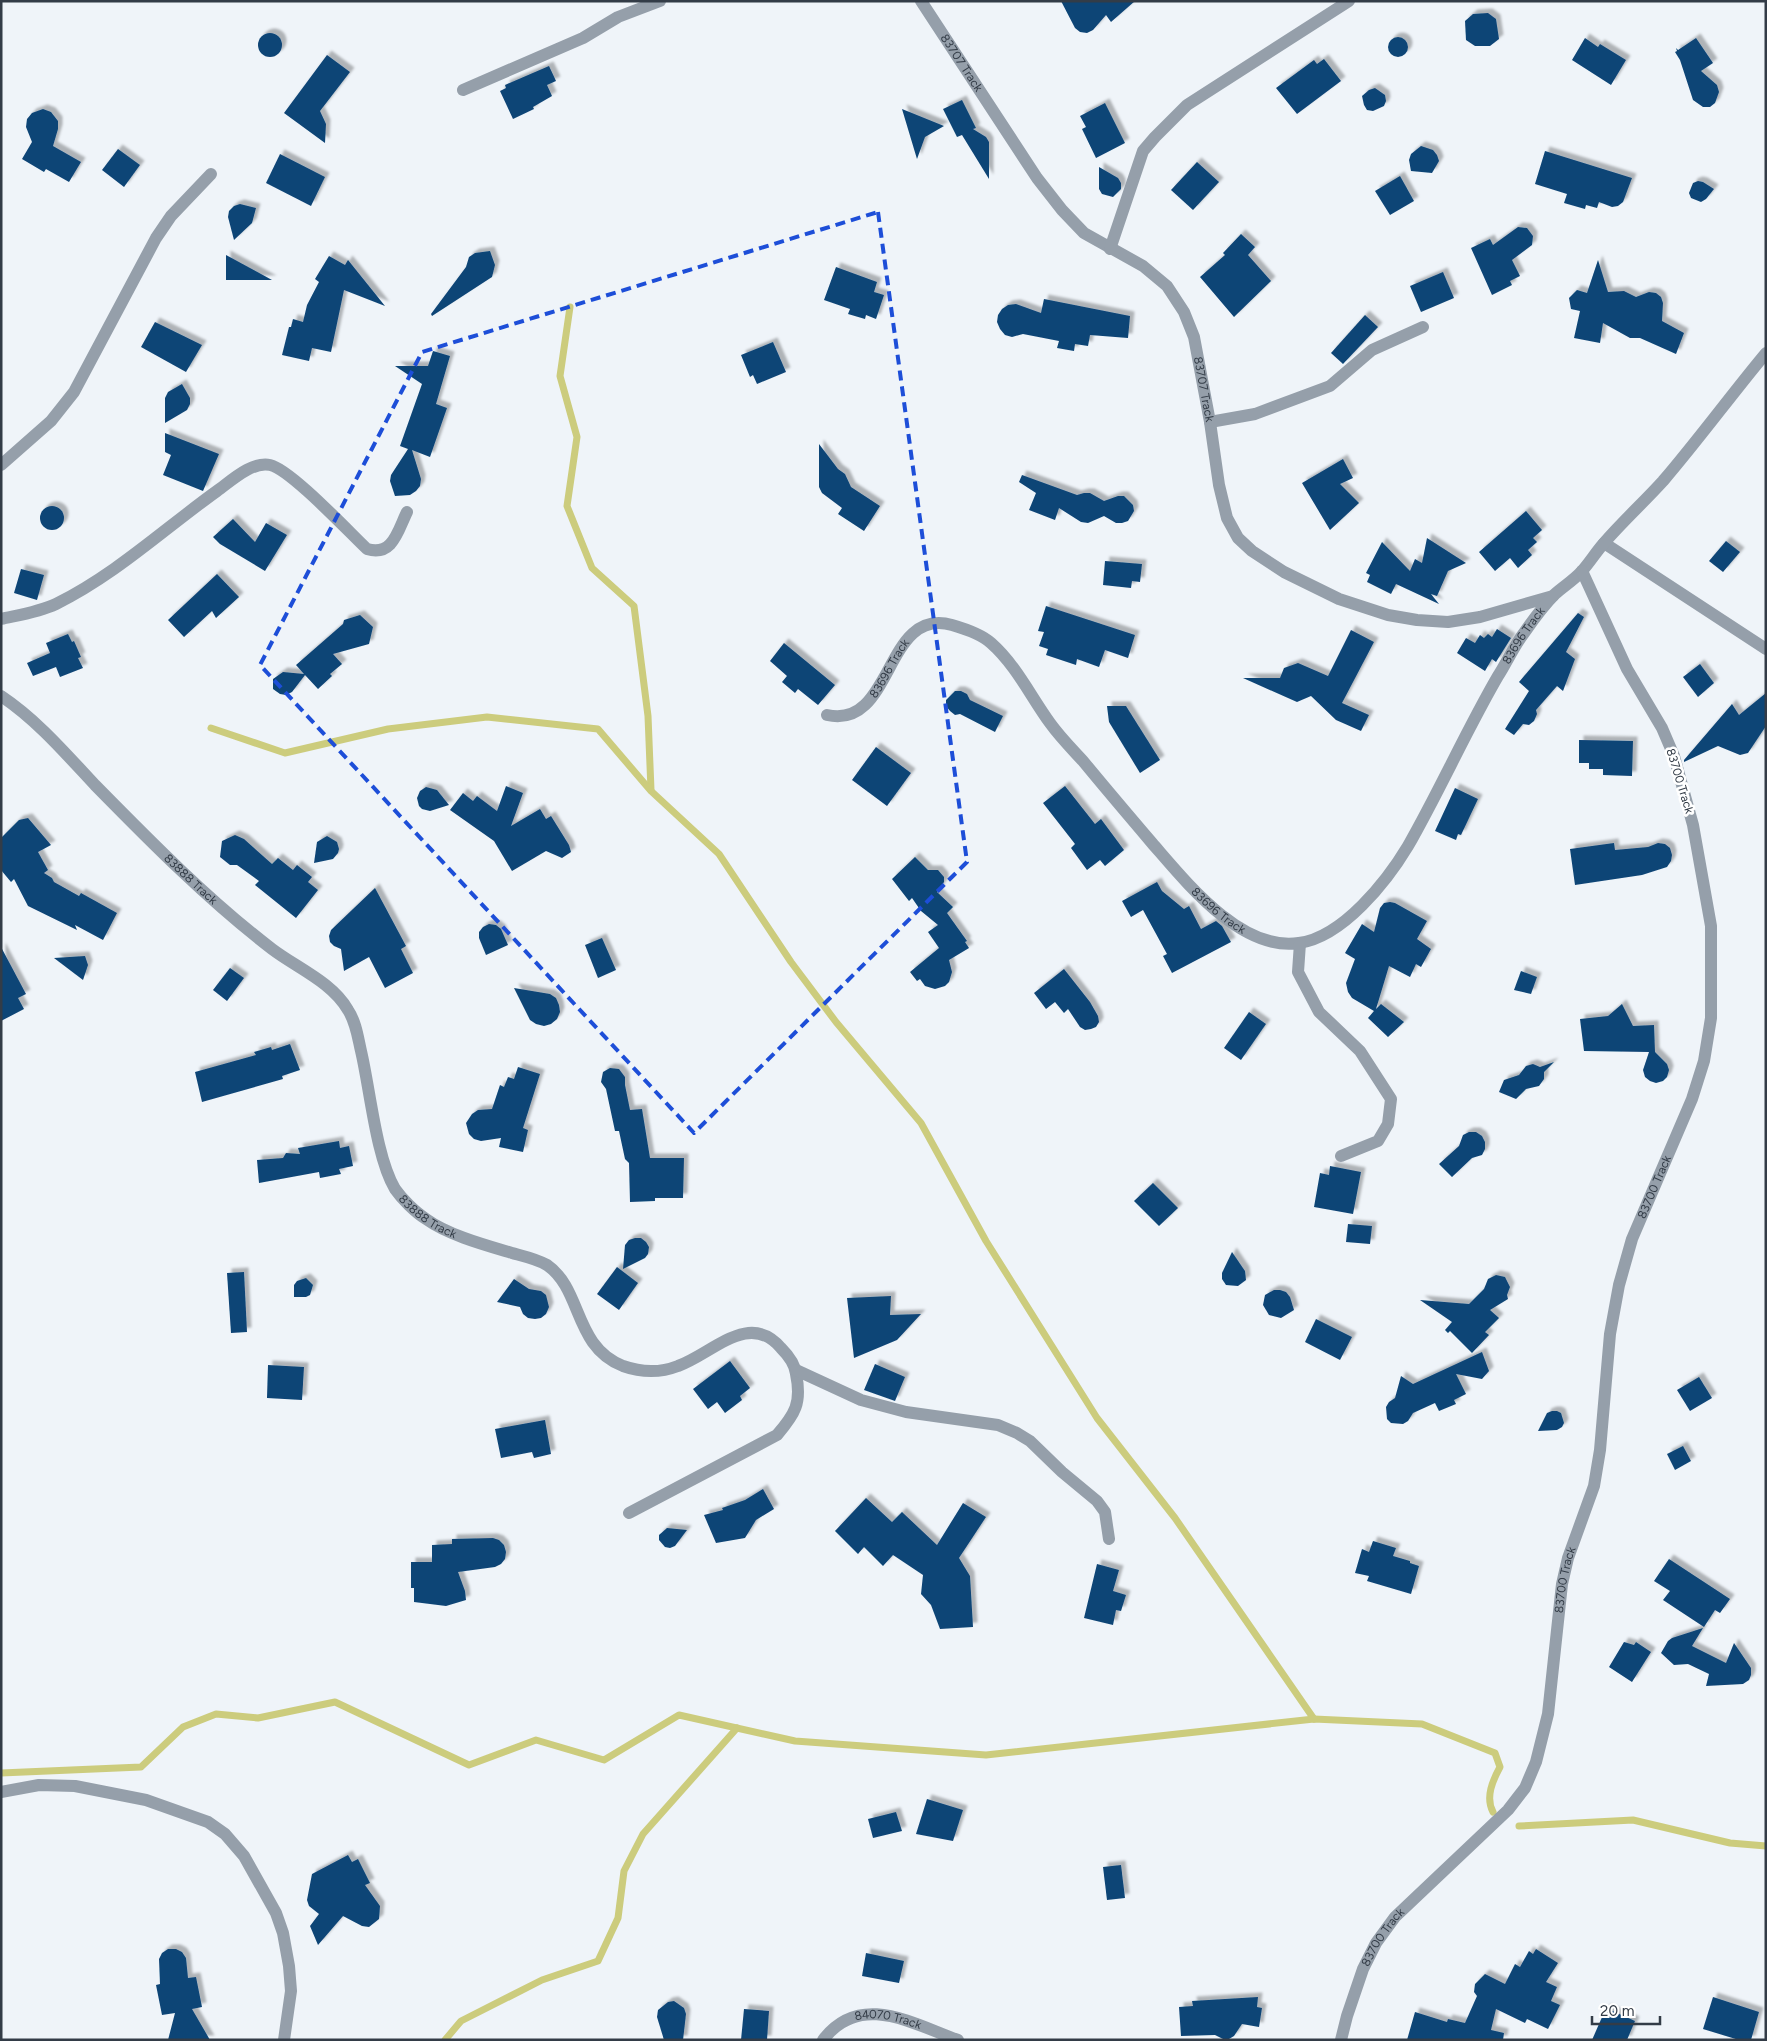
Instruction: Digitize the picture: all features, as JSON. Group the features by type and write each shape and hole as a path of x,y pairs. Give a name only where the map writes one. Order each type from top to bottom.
{"street":[{"path":"463,90 583,38 618,17 660,1"},
{"name":"83707 Track","path":"921,1 1037,178 1062,210 1084,233 1143,266 1167,286 1184,312 1194,337 1226,518 1238,538 1252,551 1284,572 1339,599 1388,615 1417,620 1448,622 1480,617 1554,596"},
{"path":"1110,248 1144,151 1155,137 1187,105 1349,1"},
{"path":"1,464 51,421 74,392 156,238 171,216 211,174"},
{"path":"1210,422 1254,414 1330,386 1372,350 1423,327"},
{"path":"1582,571 1604,543 1663,480 1766,353"},
{"path":"1,619 54,604 105,575 237,476 258,465 268,464 278,467 302,486 367,549 380,551 392,543 407,512"},
{"path":"1604,543 1766,649"},
{"name":"83696 Track","path":"827,715 838,718 844,717 855,713 866,705 906,640 915,631 926,625 949,624 984,638 1002,655 1018,675 1051,725 1186,883 1220,913 1258,938 1277,943 1300,943 1319,937 1340,924 1368,901 1396,866 1435,798 1486,697 1523,634 1554,596 1582,571"},
{"name":"83700 Track","path":"1341,2040 1363,1969 1376,1943 1394,1918 1508,1810 1525,1788 1536,1762 1548,1714 1562,1584 1568,1558 1594,1486 1600,1450 1610,1334 1619,1285 1632,1239 1692,1099 1704,1061 1710,1018 1710,926 1693,825 1674,756 1662,728 1627,669 1582,571"},
{"name":"83888 Track","path":"1,696 15,705 42,731 200,888 272,949 337,995 349,1011 356,1030 380,1143 389,1176 396,1191 426,1220 450,1231 547,1265 560,1279 573,1300 587,1334 594,1344 604,1355 621,1365 639,1371 658,1371 676,1367 702,1355 738,1334 752,1332 762,1333 774,1340 788,1356 796,1370 798,1394 793,1417 777,1436 629,1513"},
{"path":"1300,943 1298,972 1318,1012 1360,1051 1392,1098 1388,1124 1378,1141 1341,1156"},
{"path":"796,1370 861,1400 906,1412 998,1425 1018,1433 1030,1441 1062,1472 1097,1501 1105,1512 1109,1539"},
{"path":"1,1792 39,1785 75,1786 146,1800 208,1822 225,1834 244,1856 276,1913 283,1933 291,1991 284,2040"},
{"name":"84070 Track","path":"823,2040 843,2020 861,2014 883,2014 911,2022 958,2040"}],"highlighted area":[{"path":"878,212 967,862 694,1133 260,665 422,352"}],"building":[{"path":"1061,1 1135,1 1111,22 1106,15 1093,30 1087,33 1080,32 1075,28"},
{"path":"1488,13 1496,19 1499,39 1490,46 1475,46 1466,40 1465,21 1473,14"},
{"path":"270,33 279,36 282,45 279,54 270,57 261,54 258,45 261,36"},
{"path":"1398,37 1405,40 1408,47 1405,54 1398,57 1391,54 1388,47 1391,40"},
{"path":"1585,38 1598,47 1600,44 1626,60 1611,85 1572,60"},
{"path":"1696,38 1713,63 1701,71 1717,85 1719,92 1715,103 1710,107 1703,107 1693,100 1680,60 1675,52 1677,51 1676,48 1678,50"},
{"path":"327,55 350,72 320,111 326,124 325,143 284,113"},
{"path":"1324,59 1341,81 1297,114 1276,88 1314,60 1317,64"},
{"path":"549,66 556,81 547,85 552,96 533,107 534,109 513,119 500,91 506,88 505,85"},
{"path":"1375,88 1385,95 1386,101 1384,106 1373,111 1367,110 1362,96"},
{"path":"962,100 976,128 973,129 986,137 989,142 989,179 962,135 957,137 943,109"},
{"path":"1105,103 1125,143 1096,158 1082,129 1086,127 1080,116"},
{"path":"43,109 51,112 58,121 58,129 53,146 81,162 69,182 46,169 44,172 22,159 32,142 26,127 27,119 32,113"},
{"path":"902,109 944,126 925,137 917,159"},
{"path":"1421,146 1433,150 1437,155 1439,161 1432,173 1411,171 1409,160 1411,154"},
{"path":"118,149 140,165 124,187 102,170"},
{"path":"1545,151 1632,178 1623,202 1618,206 1612,207 1599,202 1597,208 1586,205 1585,209 1564,203 1567,194 1535,184"},
{"path":"280,154 325,177 311,206 266,183"},
{"path":"1197,162 1219,182 1193,210 1171,190"},
{"path":"1099,167 1118,178 1121,183 1121,189 1113,197 1102,194 1099,189"},
{"path":"1400,176 1414,201 1390,215 1375,191"},
{"path":"1698,181 1714,189 1701,202 1691,198 1689,193 1693,183"},
{"path":"240,204 256,208 252,223 234,240 228,217 229,211 234,206"},
{"path":"1518,227 1527,228 1533,236 1532,245 1512,260 1520,276 1510,281 1512,285 1492,295 1471,248 1490,239 1493,245"},
{"path":"1241,234 1255,247 1248,255 1271,281 1234,317 1200,277 1225,255 1223,253"},
{"path":"490,251 495,265 492,277 432,316 431,314 466,267 469,257 475,253"},
{"path":"226,255 272,280 226,280"},
{"path":"329,256 345,265 348,260 385,306 344,290 331,352 312,348 309,361 282,355 289,327 291,327 293,319 303,322 307,305 319,282 315,279"},
{"path":"1598,260 1608,292 1624,291 1636,297 1649,292 1656,293 1661,297 1663,303 1662,321 1684,333 1676,354 1640,338 1630,338 1603,323 1600,343 1574,338 1580,311 1571,309 1569,298 1577,290 1587,293"},
{"path":"836,267 877,282 874,292 884,295 876,319 866,315 865,319 848,314 850,309 824,300"},
{"path":"1443,272 1454,298 1421,312 1410,286"},
{"path":"1044,299 1130,316 1128,338 1090,335 1088,346 1075,344 1074,351 1057,348 1059,341 1023,334 1012,337 1005,335 1000,329 997,322 998,315 1002,309 1008,305 1016,304 1041,313"},
{"path":"1365,315 1378,327 1343,364 1331,353"},
{"path":"155,322 202,345 186,372 141,347"},
{"path":"773,342 786,372 757,384 753,375 750,377 741,355"},
{"path":"433,351 450,356 436,404 447,408 430,457 412,450 421,479 420,486 410,495 395,496 390,481 391,475 408,449 400,446 422,384 395,366 428,366"},
{"path":"182,384 190,398 190,404 187,410 165,423 165,398 168,392"},
{"path":"165,433 219,454 203,491 163,475 171,455 165,452"},
{"path":"819,444 838,469 845,474 851,487 880,506 864,531 838,514 842,508 822,493 819,487"},
{"path":"1343,459 1353,478 1340,484 1359,503 1330,530 1302,483"},
{"path":"1022,475 1077,495 1090,493 1104,501 1124,496 1133,505 1134,511 1128,521 1122,523 1116,523 1104,516 1088,523 1081,522 1059,508 1055,520 1029,510 1036,493 1019,482"},
{"path":"52,506 61,509 64,518 61,527 52,530 43,527 40,518 43,509"},
{"path":"1526,511 1542,530 1533,538 1537,542 1528,550 1532,555 1518,568 1510,558 1495,571 1479,552"},
{"path":"233,519 255,542 266,523 287,535 265,571 220,544 213,537"},
{"path":"1427,538 1466,563 1448,571 1437,596 1431,594 1439,604 1396,584 1391,594 1367,582 1370,575 1366,573 1382,542 1410,571 1415,559 1422,563"},
{"path":"1726,541 1740,552 1723,572 1709,561"},
{"path":"1105,561 1142,564 1140,582 1132,581 1131,588 1103,585"},
{"path":"21,569 44,575 37,600 14,593"},
{"path":"217,574 239,597 216,618 212,611 184,637 168,620"},
{"path":"1046,606 1135,635 1128,658 1105,650 1099,667 1077,659 1076,665 1046,655 1048,649 1039,646 1044,632 1038,631"},
{"path":"1578,613 1584,617 1566,652 1575,659 1563,691 1557,686 1536,710 1537,714 1534,721 1529,725 1523,724 1514,735 1505,729 1529,691 1519,682"},
{"path":"360,615 373,627 369,644 333,654 342,664 330,674 332,676 318,689 305,675 292,692 286,695 280,694 273,689 273,679 283,672 304,674 296,665 343,624 344,620"},
{"path":"1497,629 1511,638 1496,662 1492,659 1485,671 1457,653 1466,638 1475,643 1480,635 1484,638 1488,634 1492,637"},
{"path":"1351,630 1374,642 1342,703 1369,715 1361,731 1336,720 1311,696 1297,702 1243,678 1280,678 1284,668 1298,663 1328,676"},
{"path":"68,634 72,642 74,641 81,657 78,658 83,668 60,677 56,667 33,676 27,663 50,653 46,643"},
{"path":"784,643 835,685 818,705 798,689 795,693 782,682 787,676 770,661"},
{"path":"1700,664 1714,683 1698,697 1683,677"},
{"path":"955,691 967,694 970,700 1003,716 995,732 960,714 955,715 950,711 946,706 946,700"},
{"path":"1766,693 1766,726 1748,753 1740,755 1718,746 1684,762 1732,704 1739,715"},
{"path":"1107,706 1126,706 1160,760 1140,773 1109,722"},
{"path":"1579,740 1633,741 1632,776 1603,775 1603,769 1589,769 1589,763 1579,763"},
{"path":"876,747 911,773 887,806 852,780"},
{"path":"506,786 523,793 511,826 540,809 546,819 551,816 569,845 571,852 562,858 546,851 512,871 494,841 450,810 463,793 473,801 477,796 497,811"},
{"path":"1065,786 1095,824 1101,819 1124,850 1105,866 1100,860 1087,870 1071,848 1075,844 1043,803"},
{"path":"426,787 437,790 449,805 430,811 422,809 417,798 420,791"},
{"path":"1455,788 1478,799 1461,835 1458,834 1456,840 1435,831"},
{"path":"28,818 51,845 38,852 48,870 44,873 52,878 54,882 79,896 81,893 117,913 103,940 75,925 77,930 28,906 14,879 11,882 1,870 1,838 19,820"},
{"path":"235,835 244,839 272,864 278,858 293,870 297,865 312,877 308,882 318,890 296,918 255,885 259,881 237,865 230,865 220,857 222,841"},
{"path":"327,836 337,842 338,853 333,859 314,863 317,842"},
{"path":"1614,843 1615,850 1648,847 1658,843 1665,844 1670,848 1671,861 1667,867 1642,875 1575,885 1570,849"},
{"path":"915,857 928,870 938,870 944,877 944,882 937,892 953,907 947,913 967,941 965,942 969,948 949,960 952,972 949,982 945,986 935,989 925,986 920,979 917,981 910,972 939,948 928,932 938,925 921,911 912,898 909,901 892,879"},
{"path":"1157,882 1162,891 1184,909 1189,906 1201,929 1216,921 1222,926 1231,942 1172,973 1163,956 1167,954 1143,910 1131,917 1122,901"},
{"path":"375,888 406,946 401,949 413,973 385,988 369,957 344,971 341,949 330,942 329,936 331,930"},
{"path":"1390,902 1427,921 1417,939 1431,949 1421,967 1416,964 1410,977 1389,966 1376,1009 1381,1004 1404,1022 1388,1037 1368,1018 1374,1011 1352,998 1348,992 1346,983 1355,959 1345,953 1362,924 1374,932 1380,908 1384,903"},
{"path":"489,924 496,925 501,929 508,945 486,955 479,938 479,932"},
{"path":"602,938 616,970 598,978 585,945"},
{"path":"1,947 26,994 18,998 24,1009 1,1021"},
{"path":"85,956 88,965 83,980 54,958"},
{"path":"230,968 244,978 227,1001 213,990"},
{"path":"1064,969 1090,1002 1098,1016 1099,1022 1096,1027 1085,1030 1080,1027 1068,1009 1064,1013 1055,1002 1046,1009 1034,993"},
{"path":"1521,971 1537,977 1531,994 1514,990"},
{"path":"514,988 550,994 556,998 560,1012 557,1019 551,1024 544,1026 530,1020"},
{"path":"1622,1004 1633,1026 1654,1025 1655,1052 1667,1064 1669,1070 1667,1077 1663,1081 1656,1083 1645,1077 1643,1070 1649,1052 1584,1051 1580,1019 1608,1016"},
{"path":"1249,1012 1266,1024 1241,1060 1224,1048"},
{"path":"290,1044 300,1070 282,1076 283,1079 202,1102 195,1072 256,1055 254,1052 271,1047 272,1050"},
{"path":"1554,1062 1544,1072 1544,1079 1539,1086 1526,1089 1516,1099 1499,1092 1504,1080 1519,1075 1526,1066 1533,1064 1540,1067"},
{"path":"518,1067 540,1074 523,1128 528,1130 523,1152 499,1147 501,1138 481,1141 474,1139 469,1134 466,1123 472,1114 478,1110 492,1109 500,1085 504,1087 508,1077 514,1079"},
{"path":"610,1068 619,1069 625,1077 630,1110 642,1109 650,1158 684,1158 683,1198 655,1198 655,1201 630,1202 629,1163 625,1159 619,1131 615,1131 606,1089 601,1082 603,1072"},
{"path":"1469,1132 1476,1132 1482,1136 1485,1142 1485,1149 1482,1155 1472,1158 1452,1177 1439,1164 1459,1146 1463,1135"},
{"path":"339,1141 340,1148 349,1146 353,1166 339,1169 341,1174 320,1178 319,1172 259,1183 257,1160 283,1158 286,1153 300,1154 298,1148"},
{"path":"1330,1166 1361,1172 1353,1214 1314,1207 1320,1173 1329,1175"},
{"path":"1153,1183 1178,1208 1159,1226 1134,1201"},
{"path":"1348,1224 1372,1226 1370,1244 1346,1242"},
{"path":"641,1238 646,1242 649,1247 648,1254 645,1258 623,1269 625,1245 629,1240"},
{"path":"1232,1252 1245,1271 1246,1280 1238,1286 1226,1285 1222,1279 1222,1273"},
{"path":"617,1267 638,1283 619,1310 597,1294"},
{"path":"244,1272 247,1332 231,1333 227,1273"},
{"path":"1496,1275 1505,1277 1510,1287 1507,1295 1508,1299 1490,1310 1499,1318 1485,1332 1489,1335 1472,1353 1450,1331 1448,1333 1445,1330 1452,1322 1420,1300 1469,1304 1484,1289 1488,1279"},
{"path":"306,1278 313,1285 310,1295 294,1297 294,1285 297,1281"},
{"path":"514,1279 529,1289 541,1291 546,1295 549,1307 546,1314 541,1318 528,1318 523,1314 520,1307 497,1302"},
{"path":"1274,1290 1286,1292 1290,1297 1294,1310 1281,1318 1269,1315 1263,1305 1265,1295"},
{"path":"891,1296 890,1315 921,1314 897,1340 854,1358 847,1298"},
{"path":"1316,1319 1352,1337 1340,1360 1305,1342"},
{"path":"1482,1352 1489,1371 1482,1379 1456,1374 1466,1394 1454,1400 1456,1404 1439,1411 1435,1403 1413,1413 1408,1421 1403,1424 1391,1423 1387,1419 1386,1407 1395,1398 1401,1376 1413,1384"},
{"path":"730,1361 750,1388 740,1396 742,1400 725,1413 717,1402 708,1409 693,1389"},
{"path":"875,1364 905,1377 895,1401 864,1390"},
{"path":"268,1365 304,1367 302,1400 267,1398"},
{"path":"1699,1377 1712,1398 1690,1411 1677,1390"},
{"path":"1552,1411 1561,1413 1564,1423 1562,1427 1557,1430 1538,1431 1547,1413"},
{"path":"545,1420 551,1454 534,1458 532,1452 501,1458 495,1429"},
{"path":"1683,1446 1691,1461 1675,1470 1667,1454"},
{"path":"763,1489 774,1509 756,1520 745,1538 716,1543 704,1515 723,1510 722,1508 745,1500"},
{"path":"866,1498 892,1522 902,1512 937,1545 963,1503 986,1517 959,1558 970,1576 973,1627 940,1629 931,1605 921,1594 923,1575 893,1555 883,1566 864,1547 858,1554 835,1531"},
{"path":"667,1528 687,1530 675,1546 670,1548 665,1547 659,1540 659,1535"},
{"path":"493,1538 499,1540 504,1545 505,1559 495,1567 458,1572 465,1591 466,1600 446,1606 414,1602 414,1588 411,1588 411,1562 432,1562 432,1545 452,1544 452,1539"},
{"path":"1373,1541 1396,1548 1393,1556 1419,1566 1411,1594 1367,1581 1369,1576 1355,1573 1362,1549 1369,1552"},
{"path":"1669,1559 1730,1599 1720,1613 1715,1610 1704,1627 1663,1600 1670,1591 1654,1581"},
{"path":"1097,1564 1119,1570 1113,1591 1126,1595 1121,1611 1116,1610 1113,1625 1084,1618"},
{"path":"1703,1628 1692,1646 1726,1663 1734,1643 1751,1668 1749,1680 1743,1684 1706,1686 1709,1674 1688,1664 1674,1665 1661,1653 1672,1638"},
{"path":"1624,1642 1634,1645 1636,1642 1651,1652 1632,1682 1609,1667"},
{"path":"927,1799 963,1810 953,1841 916,1834"},
{"path":"896,1812 902,1831 873,1838 868,1819"},
{"path":"348,1855 352,1862 358,1859 370,1883 365,1885 380,1906 379,1919 369,1927 362,1926 343,1916 318,1945 310,1926 319,1914 309,1906 307,1900 312,1874"},
{"path":"1121,1865 1125,1898 1107,1900 1103,1867"},
{"path":"168,1949 176,1949 182,1952 186,1958 188,1978 196,1977 202,2007 192,2009 210,2040 168,2040 175,2013 162,2015 156,1985 160,1984 159,1959 162,1953"},
{"path":"1536,1949 1558,1963 1546,1982 1557,1987 1551,2001 1560,2005 1548,2029 1527,2019 1525,2023 1496,2009 1491,2030 1504,2033 1503,2040 1407,2040 1415,2012 1447,2022 1448,2019 1465,2023 1477,1996 1474,1992 1475,1984 1485,1974 1505,1984 1515,1964 1520,1967 1529,1951 1533,1954"},
{"path":"866,1953 904,1961 899,1983 862,1976"},
{"path":"1258,1997 1257,2007 1262,2008 1259,2027 1242,2024 1234,2036 1229,2039 1223,2039 1215,2035 1181,2036 1179,2007 1193,2006 1192,2001"},
{"path":"1713,1997 1759,2012 1751,2040 1739,2040 1703,2029"},
{"path":"674,2001 684,2008 686,2014 683,2040 664,2040 657,2017 658,2010 668,2002"},
{"path":"1606,2008 1635,2021 1627,2040 1592,2040"},
{"path":"744,2009 769,2011 767,2040 741,2040"}],"waterway":[{"path":"570,307 560,376 577,437 567,506 592,568 634,606 648,716 651,790"},
{"path":"211,728 285,753 388,729 487,717 598,729 651,791 719,854 791,962 836,1022 921,1123 986,1241 1097,1418 1175,1518 1314,1719"},
{"path":"1,1773 141,1767 183,1727 216,1714 258,1718 335,1702 469,1765 536,1740 604,1760 679,1715 795,1741 986,1755 1314,1719 1422,1724 1495,1753 1500,1767 1490,1795 1493,1812"},
{"path":"445,2040 461,2021 542,1980 598,1961 618,1918 624,1871 643,1834 737,1728"},
{"path":"1519,1826 1633,1820 1730,1843 1766,1846"}]}
